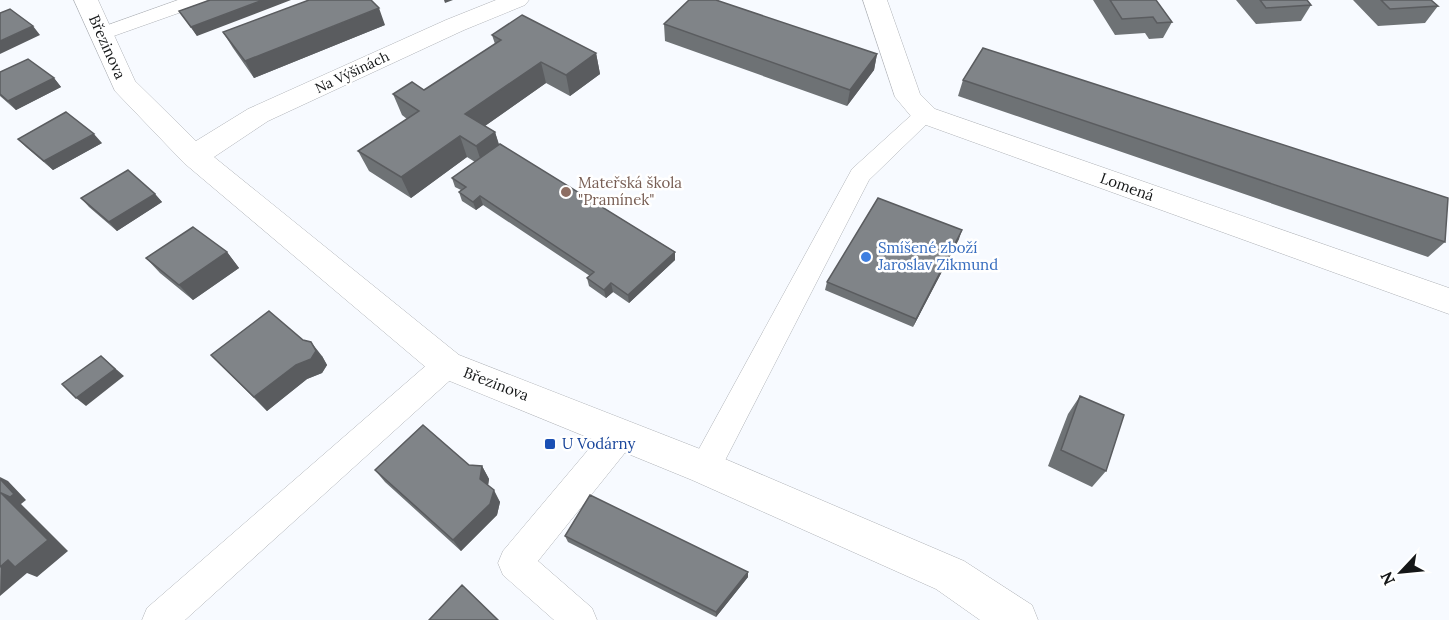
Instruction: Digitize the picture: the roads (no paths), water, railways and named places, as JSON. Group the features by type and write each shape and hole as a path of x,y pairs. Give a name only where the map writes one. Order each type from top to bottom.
{"street":[{"name":"Březinova","path":"86,0 124,85 194,156 447,365 705,468 950,575 1017,620"},
{"name":"Na Výšinách","path":"194,156 258,115 455,25 517,0"},
{"path":"875,0 908,97 925,115"},
{"name":"Lomená","path":"925,115 1449,301"}],"lane":[{"path":"101,34 197,0"},
{"path":"705,468 860,175 925,115"},
{"path":"159,620 447,365"},
{"path":"580,620 515,563 621,434"}],"place":[{"name":"Mateřská škola \"Pramínek\"","path":"566,192"},
{"name":"Smíšené zboží Jaroslav Zikmund","path":"866,257"},
{"name":"U Vodárny","path":"550,444"}]}
